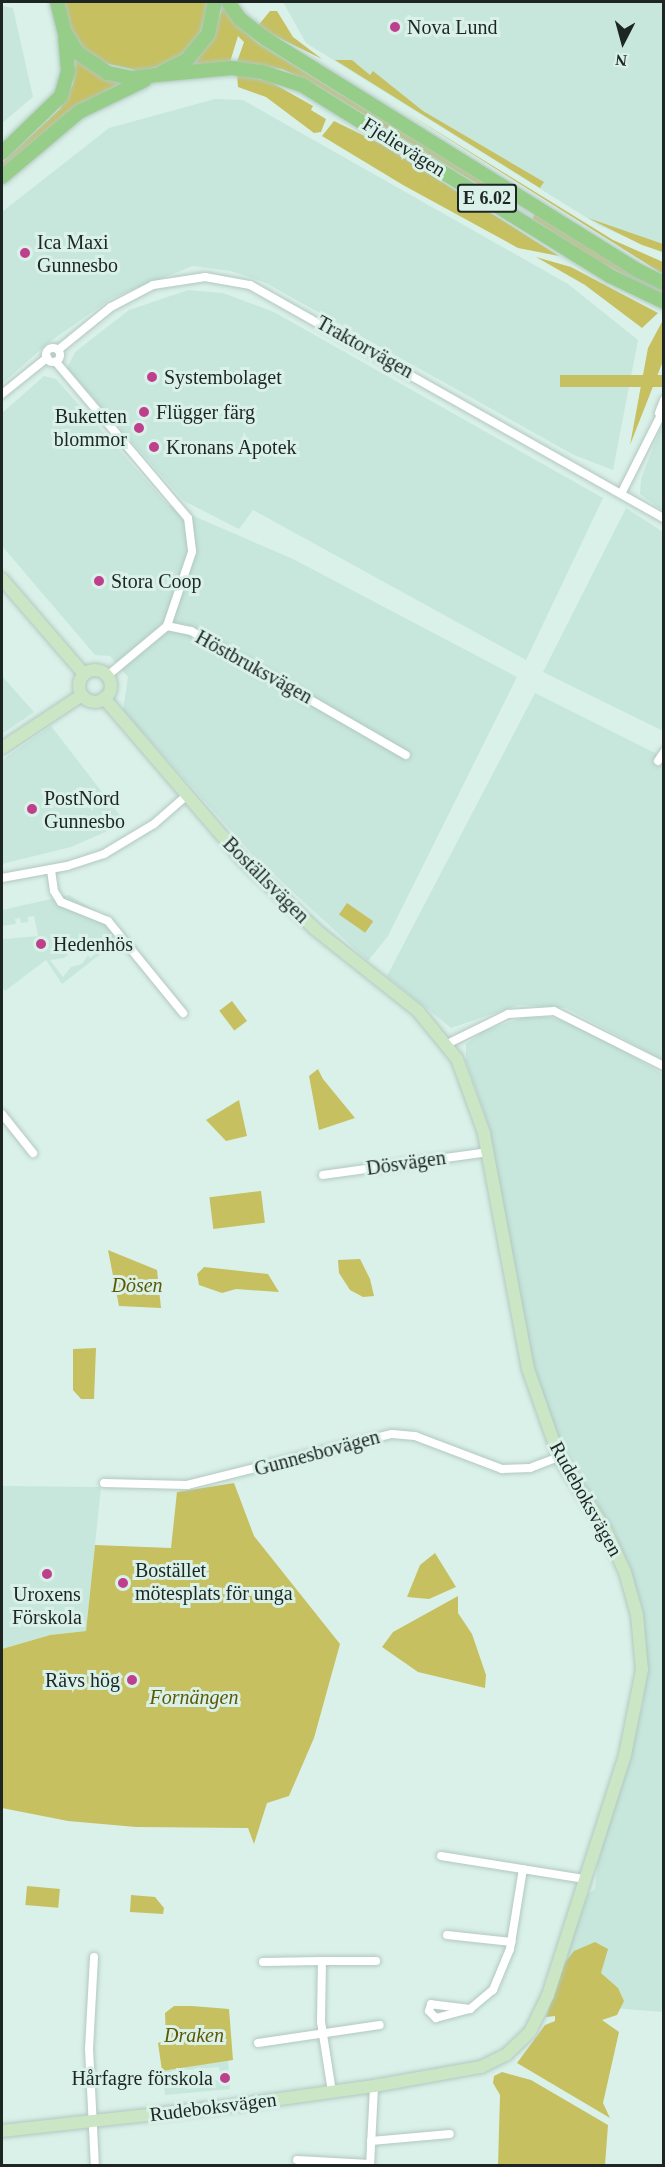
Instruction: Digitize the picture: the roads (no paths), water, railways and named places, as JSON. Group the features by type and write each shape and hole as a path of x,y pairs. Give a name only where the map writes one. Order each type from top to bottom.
{"main road":[{"path":"2,153 61,96 68,71 65,32 57,2"},
{"path":"65,32 78,52 97,68 120,76 156,76 178,66 195,52 208,34 216,2"},
{"name":"Fjelievägen","path":"228,2 240,19 266,39 637,270 663,283"},
{"name":"Fjelievägen","path":"156,76 232,68 262,72 302,85 610,276 663,302"},
{"name":"E 6.02","path":"2,177 79,112 156,76"}],"street":[{"name":"Traktorvägen","path":"2,394 47,358 50,349 58,350 111,307 153,285 189,277 232,280 268,293 622,492 663,518"},
{"path":"56,362 60,358 58,350"},
{"path":"47,358 56,362 188,518 192,552 167,626 107,676"},
{"path":"653,428 663,399"},
{"path":"622,492 663,409"},
{"path":"2,579 84,674"},
{"name":"Höstbruksvägen","path":"167,626 199,635 406,755"},
{"path":"96,670 107,676 110,690 104,698 93,701 82,694 79,685 84,674 96,670"},
{"path":"2,748 82,694"},
{"name":"Boställsvägen","path":"104,698 186,796 282,899 395,990 447,1044"},
{"path":"658,761 663,752"},
{"path":"2,878 87,861 129,841 186,796"},
{"path":"51,870 54,891 62,902 108,921 183,1013"},
{"path":"447,1044 508,1014 554,1011 663,1066"},
{"name":"Rudeboksvägen","path":"2,2131 332,2092 481,2067 515,2049 540,2012 634,1723 642,1655 637,1615 625,1572 605,1529 560,1457 545,1424 517,1328 488,1152 466,1080 447,1044"},
{"path":"2,1114 33,1153"},
{"name":"Dösvägen","path":"323,1175 488,1152"},
{"name":"Gunnesbovägen","path":"104,1483 187,1485 392,1434 415,1436 502,1469 530,1468 560,1457"},
{"path":"441,1856 585,1879"},
{"path":"470,2009 493,1990 512,1942 523,1869"},
{"path":"447,1935 512,1942"},
{"path":"94,1957 89,2049 95,2166"},
{"path":"263,1962 376,1960"},
{"path":"322,1961 322,2035 332,2092"},
{"path":"258,2043 380,2025"},
{"path":"297,2160 370,2165 374,2086"},
{"path":"371,2141 450,2134"}],"place":[{"name":"Nova Lund","path":"395,27"},
{"name":"Ica Maxi Gunnesbo","path":"25,253"},
{"name":"Systembolaget","path":"152,377"},
{"name":"Flügger färg","path":"144,412"},
{"name":"Buketten blommor","path":"139,428"},
{"name":"Kronans Apotek","path":"154,447"},
{"name":"Stora Coop","path":"99,581"},
{"name":"PostNord Gunnesbo","path":"32,809"},
{"name":"Hedenhös","path":"41,944"},
{"name":"Uroxens Förskola","path":"47,1574"},
{"name":"Bostället mötesplats för unga","path":"123,1583"},
{"name":"Rävs hög","path":"132,1680"},
{"name":"Hårfagre förskola","path":"225,2078"}],"park label":[{"name":"Dösen","path":"137,1285"},
{"name":"Fornängen","path":"194,1697"},
{"name":"Draken","path":"194,2035"}]}
